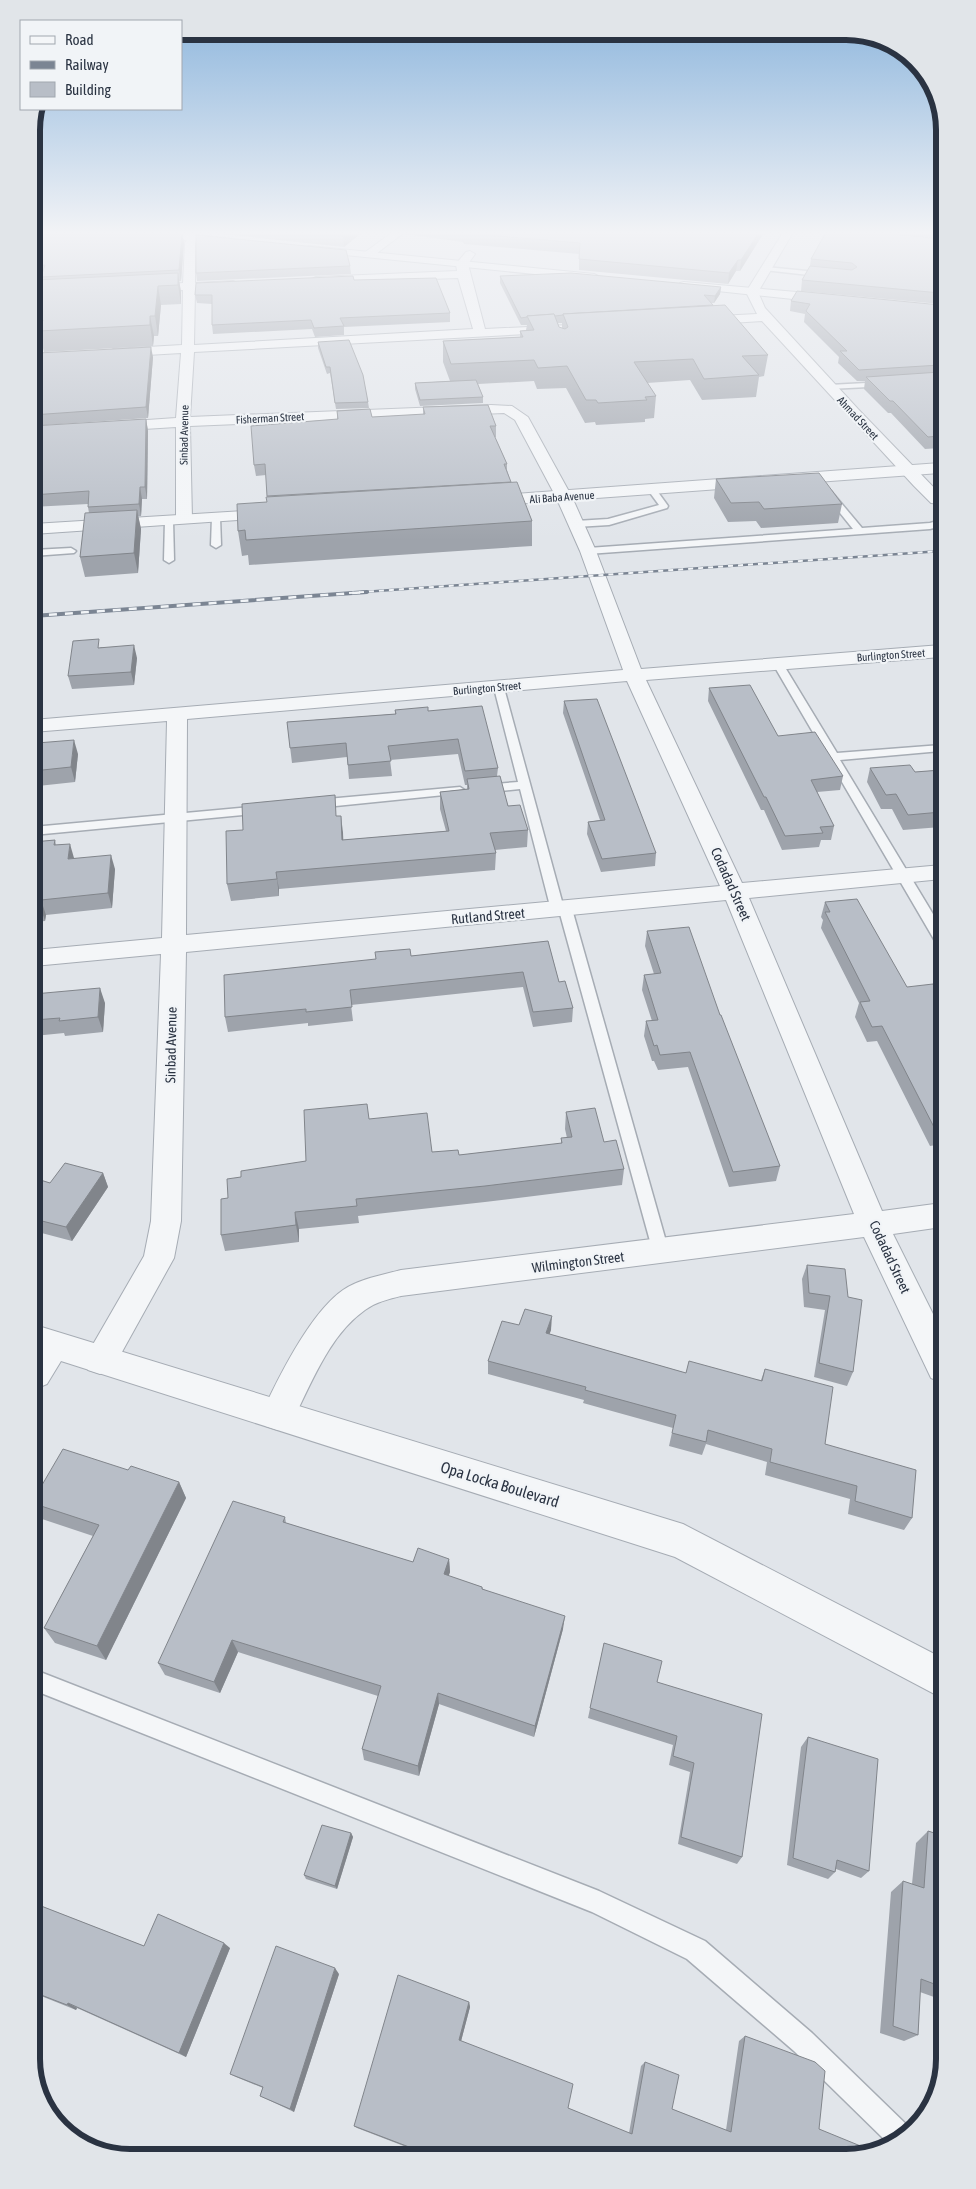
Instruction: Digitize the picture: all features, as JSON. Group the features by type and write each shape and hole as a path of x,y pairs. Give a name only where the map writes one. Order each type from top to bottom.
{"street":[{"name":"Sinbad Avenue","path":"177,520 188,336"},
{"path":"100,354 422,336"},
{"name":"Ahmad Street","path":"783,336 936,499"},
{"name":"Fisherman Street","path":"40,431 183,422 508,409"},
{"name":"Codadad Street","path":"508,409 521,418 564,497 588,551 634,675 735,893 874,1224 936,1353"},
{"name":"Ali Baba Avenue","path":"470,502 564,497 936,468"},
{"path":"40,529 294,512"},
{"name":"Burlington Street","path":"40,725 499,688 634,675 936,652"},
{"name":"Sinbad Avenue","path":"100,1360 153,1269 163,1244 168,1205 178,714"},
{"name":"Rutland Street","path":"40,957 936,873"},
{"name":"Wilmington Street","path":"278,1415 331,1320 354,1300 367,1293 401,1283 662,1252 936,1216"},
{"path":"40,1356 44,1342"},
{"name":"Opa Locka Boulevard","path":"44,1342 683,1542 936,1676"}],"lane":[{"path":"829,387 894,383"},
{"path":"815,477 859,531"},
{"path":"576,524 609,522 664,506 652,490"},
{"path":"216,517 216,545"},
{"path":"169,560 177,520"},
{"path":"588,551 936,524"},
{"path":"40,553 71,551"},
{"path":"778,664 936,931"},
{"path":"499,688 525,785 662,1252"},
{"path":"833,757 936,748"},
{"path":"306,805 525,785"},
{"path":"40,830 277,808"},
{"path":"40,1682 599,1903 696,1950 804,2042 897,2133"}],"building":[{"path":"752,336 768,355 742,356 759,375 704,379 693,359 634,362 656,396 645,397 647,400 598,403 596,400 586,400 567,366 538,368 534,360 451,364 443,341 523,337"},
{"path":"832,336 936,336 936,365 859,370 840,351 847,351"},
{"path":"349,340 363,375 368,402 335,403 330,367 326,367 318,342"},
{"path":"151,347 146,407 40,414 40,353"},
{"path":"936,372 936,436 928,437 893,401 890,401 866,377"},
{"path":"476,380 483,397 420,400 415,383"},
{"path":"488,405 496,426 490,426 507,464 504,464 511,482 267,496 265,464 254,465 251,426 338,419 337,411 370,409 372,417 425,414 423,407"},
{"path":"146,419 145,487 140,487 139,504 88,507 89,491 40,494 40,426"},
{"path":"819,473 842,504 764,509 759,502 731,503 716,479"},
{"path":"517,482 532,521 246,540 245,530 238,531 237,504 267,502 266,497"},
{"path":"137,510 134,553 80,557 85,513"},
{"path":"99,639 98,648 134,645 131,672 68,676 73,641"},
{"path":"750,685 778,736 815,732 843,776 811,780 834,826 820,827 823,833 785,836 709,688"},
{"path":"597,699 656,853 602,859 588,822 605,820 564,701"},
{"path":"482,706 498,768 465,771 458,739 388,746 391,761 348,765 346,743 290,748 287,722 396,714 395,710 428,707 428,711"},
{"path":"74,740 71,767 40,770 40,743"},
{"path":"910,765 915,772 936,770 936,812 908,815 896,794 886,795 870,768"},
{"path":"500,776 508,806 520,805 528,830 490,833 496,853 276,872 277,879 227,884 226,831 243,830 242,804 335,795 336,816 341,816 342,840 449,831 440,792 469,789 467,779"},
{"path":"55,840 54,845 70,844 68,859 111,855 108,893 41,900 40,906 40,841"},
{"path":"857,899 907,987 933,984 936,989 936,1131 882,1026 872,1027 860,1002 870,1001 825,912 830,912 825,902"},
{"path":"689,927 720,1015 780,1166 733,1172 690,1052 660,1055 657,1045 654,1046 646,1021 658,1020 644,975 661,973 647,931"},
{"path":"548,941 559,982 565,981 573,1008 533,1012 523,972 350,990 352,1007 306,1012 306,1009 225,1017 224,975 376,959 375,952 410,949 411,956"},
{"path":"100,988 98,1017 59,1021 60,1018 40,1020 40,993"},
{"path":"367,1104 369,1119 427,1113 432,1152 458,1150 459,1155 562,1143 561,1138 572,1137 566,1112 595,1108 604,1142 616,1140 624,1169 356,1199 357,1206 295,1212 296,1225 221,1235 221,1199 228,1198 227,1179 241,1177 241,1171 306,1161 304,1110"},
{"path":"65,1163 103,1173 66,1227 40,1220 40,1180 50,1183"},
{"path":"807,1265 845,1269 848,1297 862,1300 853,1372 819,1363 830,1296 809,1293"},
{"path":"525,1309 552,1316 546,1333 686,1373 689,1361 762,1381 765,1369 833,1387 825,1444 916,1470 912,1518 855,1501 857,1486 770,1462 772,1449 708,1430 706,1442 672,1433 676,1415 585,1390 586,1387 488,1361 502,1321 519,1325"},
{"path":"63,1449 128,1470 131,1466 179,1482 97,1646 44,1628 99,1525 40,1506 40,1488"},
{"path":"233,1501 285,1517 283,1522 413,1562 418,1548 449,1559 444,1574 482,1587 482,1589 565,1616 535,1726 438,1693 418,1766 362,1749 381,1686 232,1640 214,1682 158,1663"},
{"path":"604,1643 662,1661 657,1682 762,1714 742,1857 681,1837 694,1763 673,1756 677,1736 590,1708"},
{"path":"808,1737 878,1759 869,1871 837,1860 835,1872 793,1858"},
{"path":"322,1825 351,1833 335,1886 304,1875"},
{"path":"928,1831 936,1834 936,1985 921,1979 918,2035 893,2026 903,1881 924,1888"},
{"path":"40,1906 144,1946 158,1914 224,1943 179,2053 68,2003 67,2005 40,1995"},
{"path":"276,1946 335,1968 290,2109 260,2096 263,2087 230,2074"},
{"path":"398,1975 469,2002 459,2040 573,2084 568,2108 632,2134 645,2062 679,2075 672,2109 731,2132 745,2036 815,2062 825,2071 819,2129 863,2147 846,2149 414,2149 354,2126"}],"railway":[{"path":"349,593 936,551"},
{"path":"40,615 367,592"}]}
